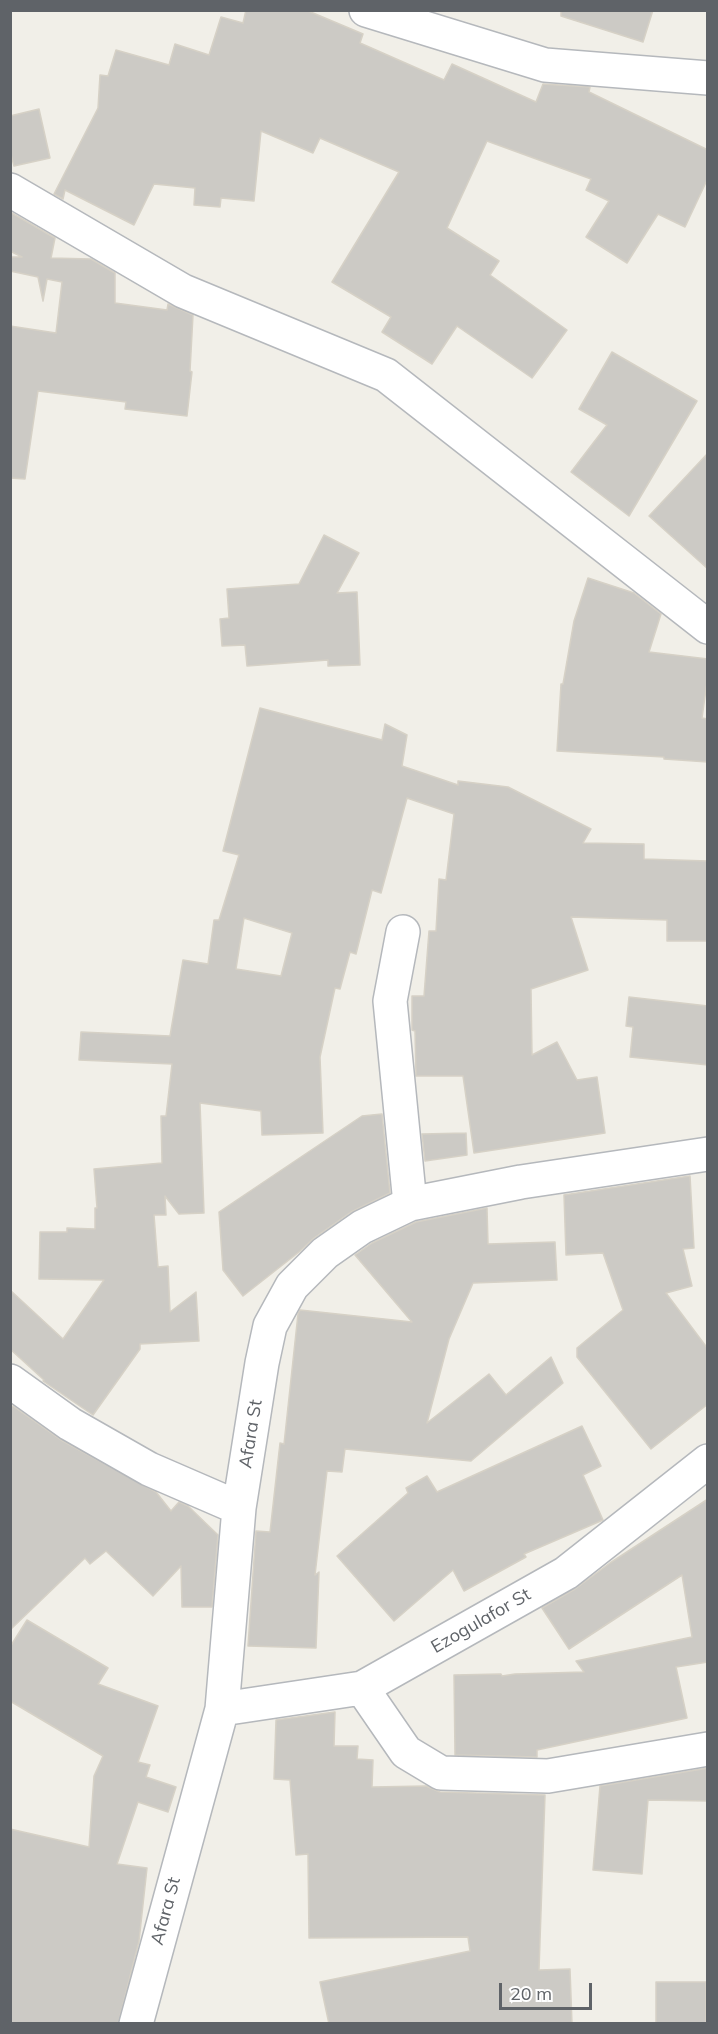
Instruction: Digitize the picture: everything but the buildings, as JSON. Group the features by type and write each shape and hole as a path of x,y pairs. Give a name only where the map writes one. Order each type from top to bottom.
{"street":[{"path":"366,10 545,65 708,78"},
{"path":"10,190 183,291 386,375 708,627"},
{"path":"403,932 390,1001 410,1204"},
{"name":"Afara St","path":"135,2024 222,1709 239,1508 270,1326 292,1286 325,1253 362,1227 410,1204 521,1182 708,1154"},
{"path":"10,1381 69,1424 149,1468 239,1508"},
{"name":"Ezogulafor St","path":"222,1709 362,1688 566,1573 708,1461"},
{"path":"362,1688 406,1752 441,1773 548,1776 708,1749"}]}
